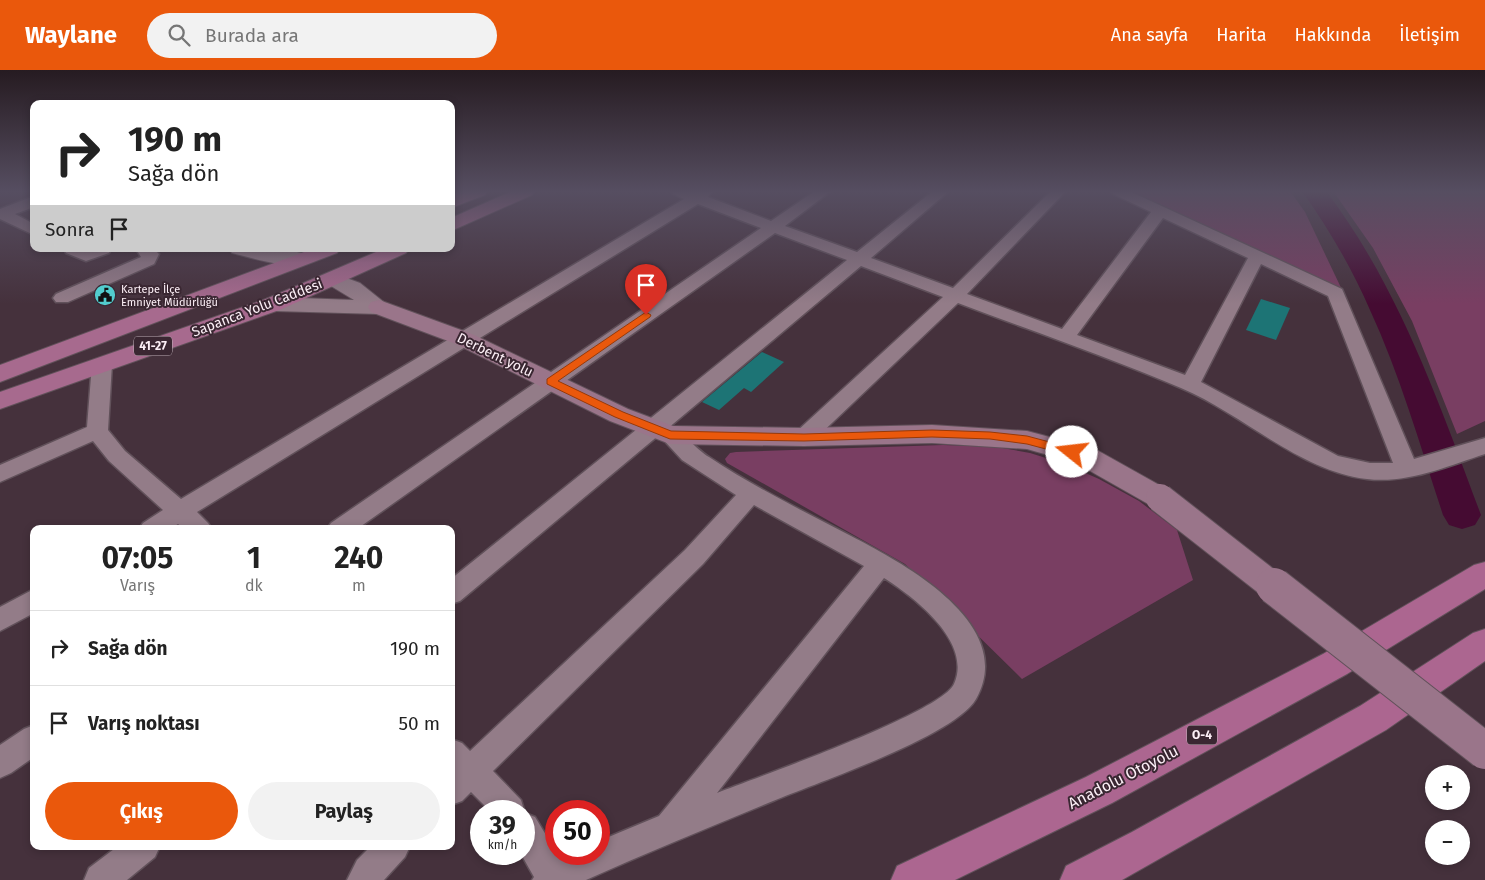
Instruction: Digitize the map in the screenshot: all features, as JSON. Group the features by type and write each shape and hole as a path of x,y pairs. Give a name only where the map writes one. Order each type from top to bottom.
{"highway":[{"name":"Sapanca Yolu Caddesi","path":"0,374 322,252"},
{"name":"Sapanca Yolu Caddesi","path":"0,401 274,304 392,252"},
{"path":"302,260 333,279"},
{"path":"248,280 274,304"},
{"name":"Anadolu Otoyolu","path":"911,880 1099,790 1335,664 1485,574"},
{"path":"1080,880 1146,846 1373,718 1485,643"}],"main road":[{"name":"Derbent yolu","path":"378,307 464,339 551,382 662,432 804,437 932,434 990,436 1027,440 1085,456 1160,498 1485,751"}],"street":[{"path":"157,525 646,229"},
{"path":"345,525 770,229"},
{"path":"778,229 1190,384 1330,462 1346,469 1362,473 1432,464 1480,448"},
{"path":"455,591 662,432 896,229"},
{"path":"804,437 956,295 1022,229"},
{"path":"1066,336 1147,229"},
{"path":"1202,229 1336,293 1406,468"},
{"path":"78,252 86,256 96,252"},
{"path":"62,298 148,260 151,254 148,252"},
{"path":"233,252 248,280"},
{"path":"252,252 273,257 302,260"},
{"path":"1190,384 1258,255"},
{"path":"333,279 352,288 378,307"},
{"path":"274,304 378,307"},
{"path":"102,364 97,431 117,456 196,525"},
{"path":"0,474 97,431"},
{"path":"535,849 551,879 670,828 895,737 950,707 962,696 968,685 969,648 960,632 940,607 919,589 881,563 751,493 684,452 662,432"},
{"path":"501,800 496,794 458,771 694,557 751,493"},
{"path":"670,828 881,563"},
{"path":"0,620 30,602"},
{"path":"0,763 30,743"},
{"path":"101,880 139,850"},
{"path":"364,880 390,850"}],"shaded area":[{"path":"1209,229 1313,229 1344,294"},
{"path":"1360,229 1485,229 1485,421 1457,434 1412,321 1373,248"},
{"path":"943,445 997,447 1030,453 1065,464 1099,479 1139,501 1177,530 1193,580 1022,679 905,564 727,463 725,459 730,453 736,452"}],"building":[{"path":"1261,299 1290,308 1276,340 1246,330"},
{"path":"762,352 784,362 751,392 744,388 719,410 702,402"}],"waterway":[{"path":"1340,229 1385,310 1429,421 1462,515"}],"place":[{"name":"Kartepe İlçe Emniyet Müdürlüğü","path":"105,295"}],"route":[{"path":"646,315 551,382 619,415 670,435 804,437 932,434 990,436 1027,440 1072,452"}]}
